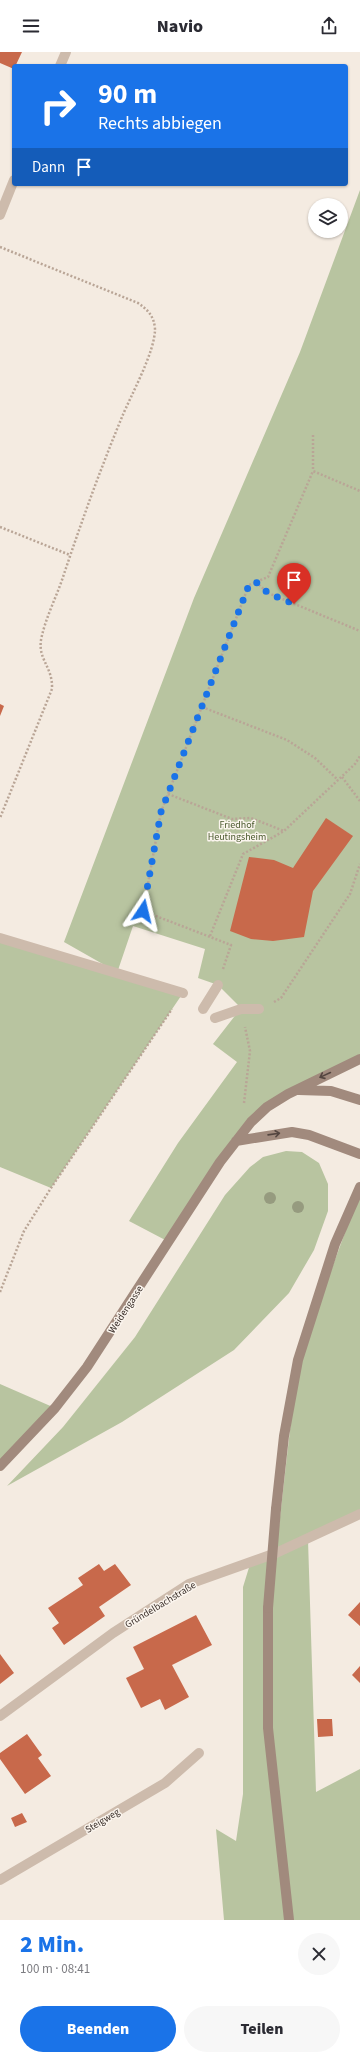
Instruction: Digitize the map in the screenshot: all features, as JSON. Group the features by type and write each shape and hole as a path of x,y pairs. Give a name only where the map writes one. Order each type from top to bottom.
{"street":[{"path":"61,64 66,52"},
{"path":"0,215 12,185"},
{"path":"0,938 183,993"},
{"path":"203,1009 218,985"},
{"path":"215,1018 241,1008 259,1009"},
{"name":"Weidengasse","path":"0,1466 55,1408 87,1367 220,1162 251,1122 267,1107 296,1090 360,1059"},
{"path":"296,1090 331,1091 360,1100"},
{"path":"236,1141 292,1132 309,1135 360,1154"},
{"path":"289,1920 268,1728 268,1608 276,1509 284,1436 298,1360 335,1244 360,1187"},
{"name":"Gründelbachstraße","path":"0,1716 113,1633 189,1584 282,1550 360,1514"},
{"name":"Steigweg","path":"0,1880 165,1783 199,1753"}],"path":[{"path":"0,247 138,303 149,310 155,330 149,354 100,472 41,640 40,650 52,674 52,689 0,818"},
{"path":"218,985 231,945 143,911 161,812 249,585 268,577 314,470 313,435"},
{"path":"314,470 360,491"},
{"path":"0,527 70,555"},
{"path":"256,582 268,593 360,631"},
{"path":"202,707 287,740 315,758 338,780"},
{"path":"210,936 243,854 284,831 338,780 360,756"},
{"path":"342,776 360,801"},
{"path":"168,794 232,819 251,818 284,831"},
{"path":"259,1009 281,998 350,894 360,864"},
{"path":"0,1292 24,1231 51,1188 183,993"},
{"path":"241,1008 250,1051 244,1104"}],"green space":[{"name":"Friedhof Heutingsheim","path":"360,190 360,1059 321,1077 251,1122 169,1242 129,1221 178,1143 237,1062 213,1044 241,1008 218,985 198,978 205,949 133,926 117,973 183,993 51,1188 0,1167 0,937 115,971 64,942 194,598 300,352 342,238 348,238 348,222"},
{"path":"286,1151 302,1152 319,1163 328,1184 328,1211 314,1250 289,1293 234,1350 122,1422 7,1486 63,1427 135,1337 225,1195 250,1167 263,1157"},
{"path":"360,1192 360,1514 308,1540 316,1792 360,1769 360,1920 224,1920 216,1829 236,1841 243,1794 243,1587 251,1561 276,1552 298,1360"},
{"path":"0,1384 55,1408 0,1466"}],"building":[{"path":"0,52 22,52 16,64 12,64 12,68 0,63"},
{"path":"0,704 4,706 0,716"},
{"path":"326,818 353,836 313,891 304,937 273,941 251,939 230,931 249,857 274,860 293,868"},
{"path":"99,1564 104,1571 115,1564 131,1585 99,1607 105,1616 64,1645 52,1628 59,1623 48,1608 83,1585 78,1578"},
{"path":"360,1602 360,1626 348,1615"},
{"path":"196,1615 212,1645 172,1665 189,1697 165,1710 160,1699 141,1708 126,1678 144,1669 133,1647"},
{"path":"0,1654 14,1673 0,1684"},
{"path":"360,1666 360,1683 352,1675"},
{"path":"317,1719 332,1719 333,1736 318,1737"},
{"path":"27,1734 42,1755 38,1758 51,1776 25,1794 0,1759 0,1753"},
{"path":"22,1813 27,1822 15,1827 11,1818"}],"route":[{"path":"143,911 161,812 249,585 256,582 268,593 294,604"}]}
